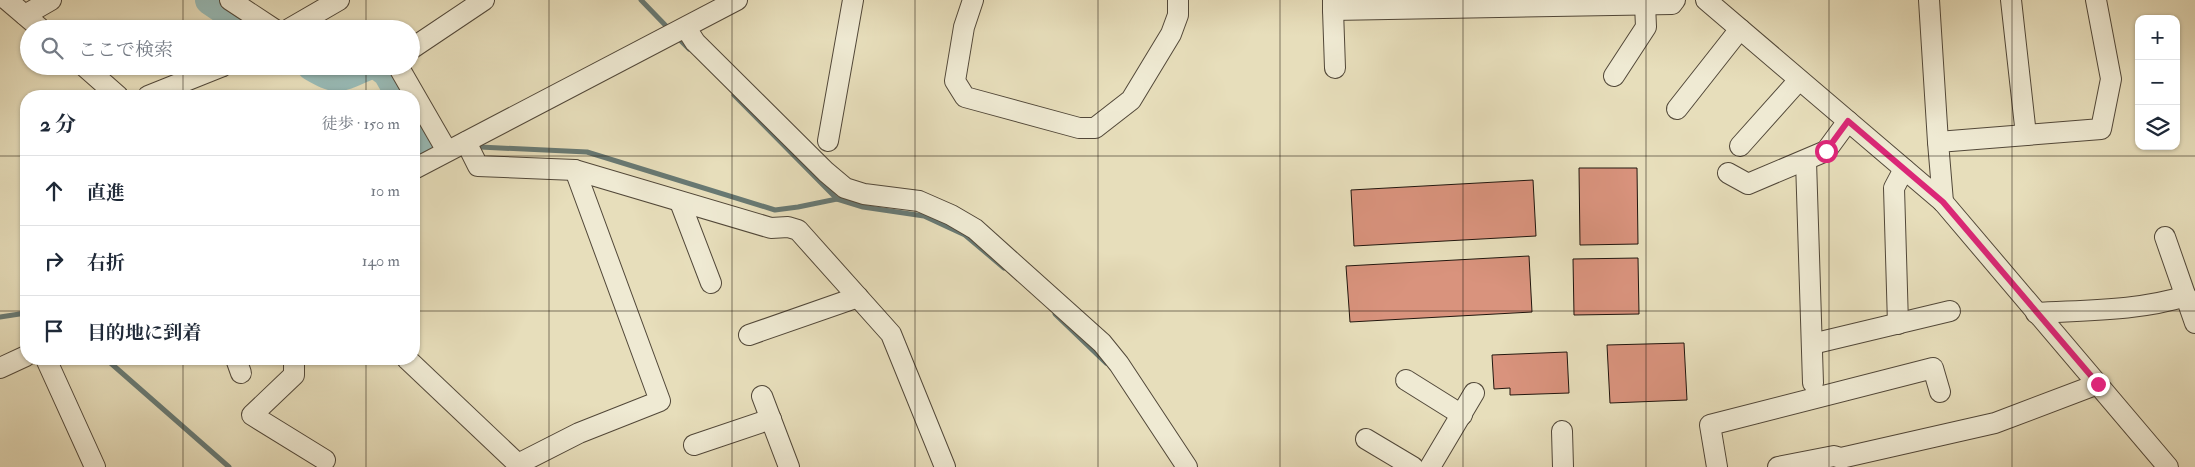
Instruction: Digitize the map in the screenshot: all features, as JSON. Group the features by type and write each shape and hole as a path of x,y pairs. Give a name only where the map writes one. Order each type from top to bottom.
{"street":[{"path":"7,0 31,20"},
{"path":"25,15 51,0"},
{"path":"230,0 260,20"},
{"path":"305,20 339,0"},
{"path":"420,43 484,0"},
{"path":"828,141 854,0"},
{"path":"973,0 964,27 955,81 965,97 1079,128 1095,128 1131,100 1171,34 1178,15 1178,0"},
{"path":"1335,68 1333,5 1672,4 1676,0"},
{"path":"1706,0 1943,202 2168,467"},
{"path":"1929,0 1943,202"},
{"path":"2011,0 2026,135"},
{"path":"1938,142 2100,129 2111,80 2096,0"},
{"path":"420,166 676,33 725,3"},
{"path":"1614,76 1646,27 1646,4"},
{"path":"1677,109 1740,29"},
{"path":"676,33 695,42 826,172 845,188 864,194 919,201 951,215 975,229 1102,343 1119,364 1188,467"},
{"path":"94,75 111,90"},
{"path":"163,90 200,75"},
{"path":"403,75 412,90"},
{"path":"1740,146 1799,80"},
{"path":"420,104 447,151"},
{"path":"1728,173 1748,184 1806,160 1826,151 1848,121"},
{"path":"466,142 478,166 575,170 771,228 788,227 798,230 891,334 946,467"},
{"path":"1806,160 1813,383"},
{"path":"1898,324 1894,188 1904,169"},
{"path":"413,365 519,466 579,433 660,401 575,170"},
{"path":"680,202 711,283"},
{"path":"2165,237 2195,323"},
{"path":"2036,313 2138,306 2162,303 2186,296"},
{"path":"749,334 858,297"},
{"path":"1812,344 1950,311"},
{"path":"0,368 20,359"},
{"path":"49,365 95,467"},
{"path":"294,365 294,375 252,415 325,460"},
{"path":"1717,467 1710,425 1934,368 1940,392"},
{"path":"1406,380 1462,414"},
{"path":"1778,467 1834,456 1841,458 1995,423 2098,384"},
{"path":"1430,467 1474,393"},
{"path":"762,396 789,467"},
{"path":"694,445 771,420"},
{"path":"1562,432 1563,467"},
{"path":"1366,440 1412,467"}],"building":[{"path":"1579,168 1637,168 1638,244 1580,245"},
{"path":"1533,180 1536,236 1354,246 1351,190"},
{"path":"1529,256 1532,312 1350,322 1346,266"},
{"path":"1638,258 1639,314 1574,315 1573,259"},
{"path":"1684,343 1687,400 1610,403 1607,345"},
{"path":"1567,352 1569,393 1510,395 1510,388 1494,389 1492,355"}],"waterway":[{"path":"210,0 240,20"},
{"path":"641,0 670,30"},
{"path":"676,36 689,49"},
{"path":"330,75 344,75"},
{"path":"389,75 398,90"},
{"path":"734,95 837,199 863,207 924,216 965,235 1004,268"},
{"path":"420,127 432,146"},
{"path":"480,147 587,152 775,210 837,199"},
{"path":"0,317 20,314"},
{"path":"1055,314 1106,363"},
{"path":"113,365 229,467"}],"route":[{"path":"1826,151 1848,121 1943,202 2098,384"}]}
